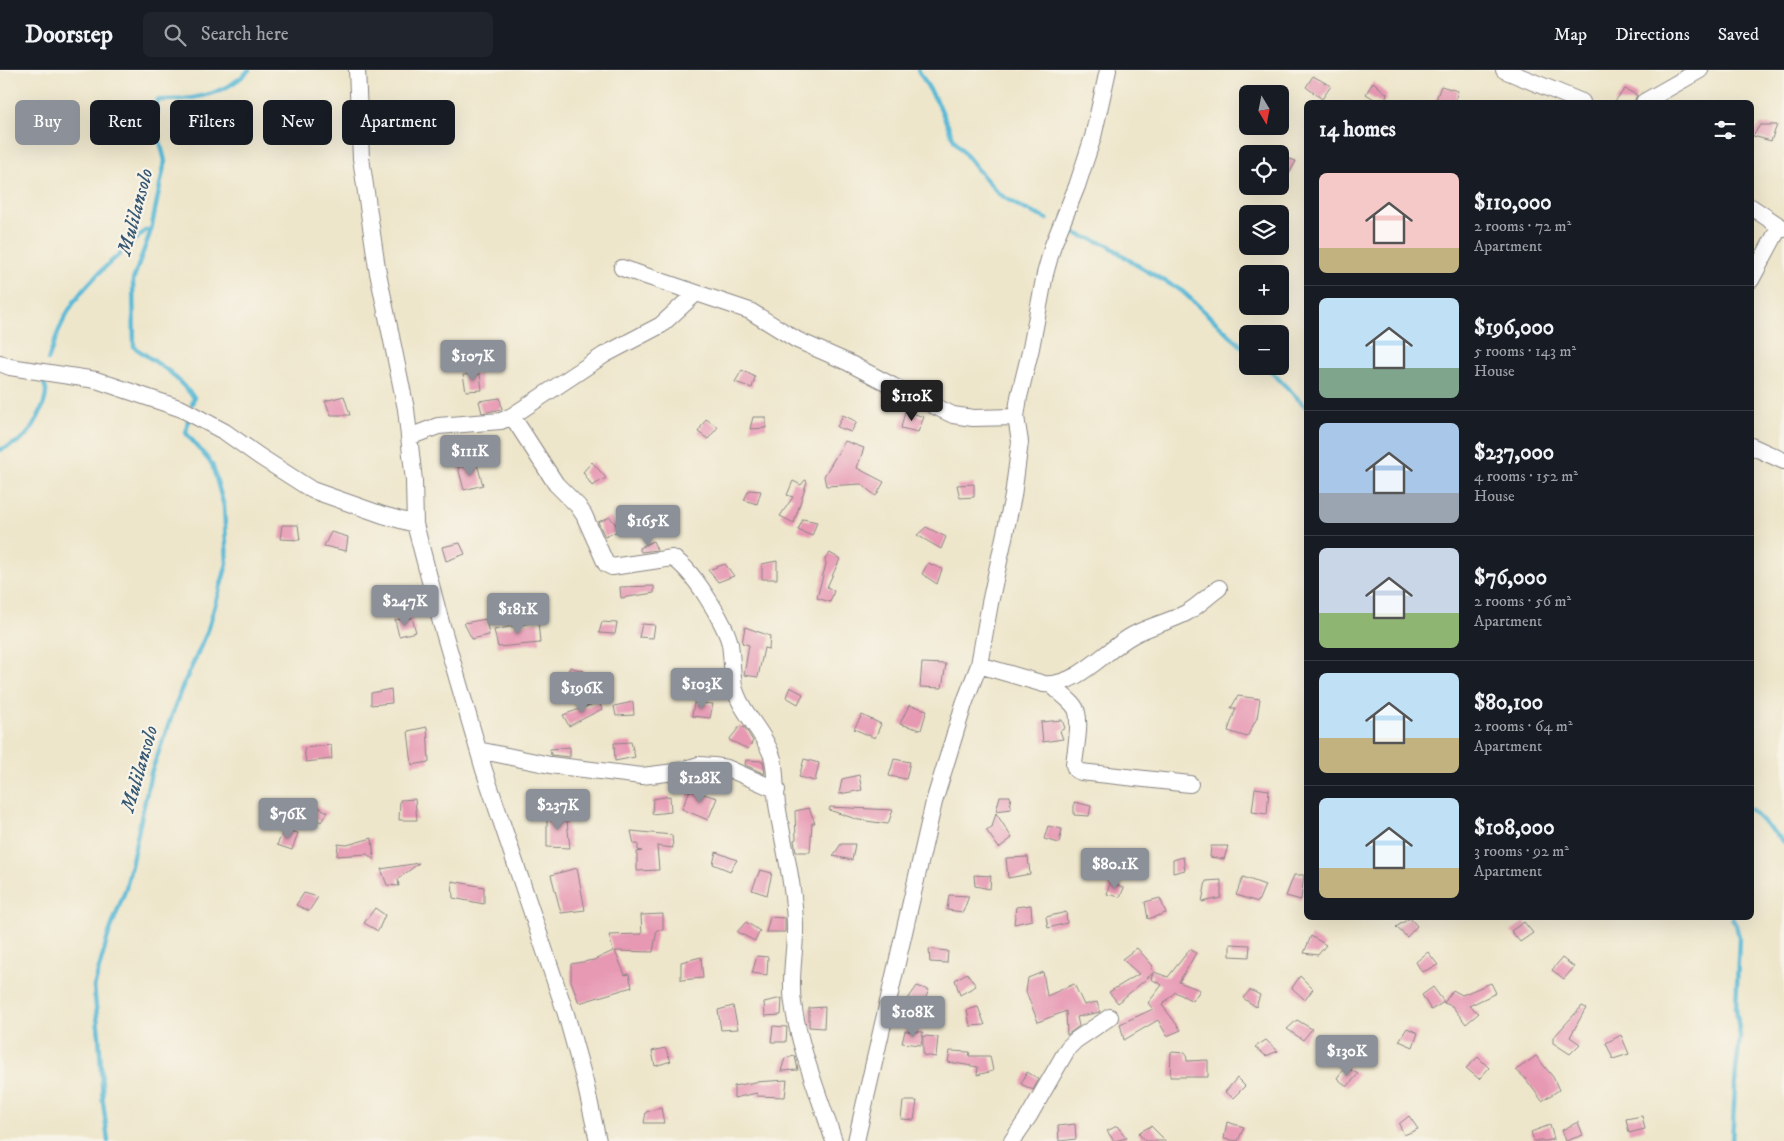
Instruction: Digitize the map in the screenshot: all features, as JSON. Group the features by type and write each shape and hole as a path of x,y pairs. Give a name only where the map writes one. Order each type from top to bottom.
{"street":[{"path":"356,70 361,158 378,268 406,408 414,481 415,524 478,750 566,1014 585,1082 598,1141"},
{"path":"856,1141 934,802 964,704 979,665 1013,496 1020,442 1016,417 1019,397 1052,245 1077,186 1093,138 1108,70"},
{"path":"1504,70 1577,100"},
{"path":"1648,100 1700,70"},
{"path":"1754,209 1782,227 1754,275"},
{"path":"622,268 750,311 797,340 847,362 953,415 973,418 1016,417"},
{"path":"409,437 438,426 500,420 512,416 604,355 661,325 696,293"},
{"path":"0,363 10,367 96,380 182,409 225,432 258,456 312,490 415,524"},
{"path":"512,416 556,484 578,506 606,564 612,567 672,558 678,560 716,611 724,627 730,643 734,685 738,698 764,738 773,759 777,802 792,883 795,921 792,1002 800,1036 834,1141"},
{"path":"1754,447 1784,461"},
{"path":"979,665 1051,684 1065,681 1081,672 1134,634 1187,613 1219,588"},
{"path":"1051,684 1078,712 1074,765 1076,770 1190,784"},
{"path":"478,750 550,765 642,776 658,776 700,765 714,766 726,768 777,790"},
{"path":"1012,1141 1029,1116 1068,1048 1110,1017"}],"building":[{"path":"1313,76 1331,86 1322,99 1306,87"},
{"path":"1373,82 1387,94 1386,100 1376,100 1366,94"},
{"path":"1441,86 1458,91 1456,100 1436,100"},
{"path":"1625,89 1637,95 1635,100 1616,100"},
{"path":"1760,125 1777,125 1771,141 1754,136"},
{"path":"1289,159 1296,161 1289,174"},
{"path":"742,370 755,377 752,388 735,382"},
{"path":"480,374 482,390 466,391 463,375"},
{"path":"344,396 350,415 331,415 325,401"},
{"path":"500,398 502,409 482,413 479,401"},
{"path":"905,411 924,417 918,432 901,428"},
{"path":"843,415 857,422 851,432 837,427"},
{"path":"753,417 766,417 766,428 750,429"},
{"path":"706,419 718,427 708,439 698,432"},
{"path":"845,441 864,448 857,468 884,482 876,496 861,484 826,486 824,476"},
{"path":"592,462 606,478 592,486 583,472"},
{"path":"477,464 483,485 464,490 458,467"},
{"path":"805,480 807,481 794,523 780,516 793,497 787,495 793,481 801,485"},
{"path":"974,484 974,497 960,498 957,485"},
{"path":"749,490 761,491 757,504 744,500"},
{"path":"610,517 620,530 605,537 598,522"},
{"path":"803,519 817,522 812,536 798,530"},
{"path":"282,525 298,525 300,540 280,539"},
{"path":"926,527 946,537 941,549 917,535"},
{"path":"331,532 348,537 346,551 324,546"},
{"path":"653,541 657,550 641,552 639,548"},
{"path":"460,543 465,554 446,561 442,547"},
{"path":"830,553 840,559 827,587 834,591 830,602 817,598 826,564 825,559"},
{"path":"777,561 777,579 762,579 762,564"},
{"path":"928,563 942,569 937,584 922,574"},
{"path":"725,564 734,576 718,582 708,570"},
{"path":"654,586 654,593 621,598 620,587"},
{"path":"412,618 416,632 399,636 395,620"},
{"path":"486,619 489,635 472,639 464,623"},
{"path":"538,621 540,643 498,647 494,630"},
{"path":"602,622 617,623 615,634 599,633"},
{"path":"642,624 655,625 653,638 639,637"},
{"path":"745,627 770,636 769,649 764,648 758,677 744,675 749,645 742,643"},
{"path":"922,663 946,664 942,688 920,687"},
{"path":"570,667 584,671 582,682 565,678"},
{"path":"706,672 719,672 716,686 701,681"},
{"path":"790,687 803,694 798,704 786,697"},
{"path":"391,689 392,703 371,705 371,693"},
{"path":"1238,696 1260,699 1257,718 1247,737 1228,731 1236,708 1231,708"},
{"path":"599,702 602,709 569,726 563,715"},
{"path":"633,702 634,715 616,716 614,706"},
{"path":"694,703 713,704 710,718 692,716"},
{"path":"909,705 927,710 921,730 900,724"},
{"path":"862,715 881,724 875,738 854,729"},
{"path":"1062,720 1065,728 1060,731 1063,739 1043,742 1041,722"},
{"path":"740,726 745,728 753,741 748,749 729,740"},
{"path":"427,727 429,762 412,765 408,731"},
{"path":"631,742 635,757 615,761 614,743"},
{"path":"331,745 332,759 306,762 304,748"},
{"path":"570,747 570,757 551,755 550,749"},
{"path":"804,759 819,763 815,781 799,777"},
{"path":"894,759 910,762 906,779 889,776"},
{"path":"746,760 763,761 765,774 745,765"},
{"path":"859,775 862,790 839,794 842,779"},
{"path":"1255,788 1269,790 1267,814 1252,812"},
{"path":"690,790 717,798 708,820 682,809"},
{"path":"670,796 671,812 652,814 653,799"},
{"path":"1000,796 1010,796 1011,809 996,811"},
{"path":"415,799 417,820 399,820 400,800"},
{"path":"1074,802 1091,806 1089,816 1074,815"},
{"path":"316,806 328,812 321,822 308,814"},
{"path":"830,807 893,810 888,824 859,820 829,810"},
{"path":"809,808 815,823 812,823 810,852 796,852 794,840 796,839 795,811"},
{"path":"278,809 278,823 265,824 265,812"},
{"path":"566,813 570,848 547,847 547,816"},
{"path":"996,813 1012,838 999,848 986,830 992,827"},
{"path":"1048,826 1062,829 1059,843 1044,839"},
{"path":"284,830 298,833 292,850 277,845"},
{"path":"631,831 672,835 673,848 657,846 659,870 637,871 637,852 642,851 638,850 638,844 634,844"},
{"path":"372,838 374,860 367,854 337,856 338,844 347,845"},
{"path":"841,844 855,844 852,860 833,856"},
{"path":"1211,846 1228,846 1224,859 1210,857"},
{"path":"716,852 737,860 730,871 713,864"},
{"path":"1028,857 1030,874 1008,878 1006,858"},
{"path":"1183,857 1185,870 1173,873 1173,860"},
{"path":"419,863 398,879 399,886 387,885 381,869"},
{"path":"577,868 585,910 561,913 551,875"},
{"path":"760,870 772,873 767,895 752,890"},
{"path":"974,875 991,876 990,889 975,886"},
{"path":"1294,875 1304,875 1301,900 1286,896"},
{"path":"1243,877 1265,885 1258,902 1236,895"},
{"path":"1221,880 1221,898 1202,902 1206,881"},
{"path":"452,881 484,887 484,904 453,898"},
{"path":"1110,882 1124,888 1120,897 1107,894"},
{"path":"304,893 318,897 309,911 296,905"},
{"path":"949,895 969,896 963,912 947,910"},
{"path":"1160,898 1166,913 1148,919 1145,902"},
{"path":"1031,905 1032,920 1014,924 1016,907"},
{"path":"375,908 385,915 378,931 364,923"},
{"path":"1066,912 1067,923 1048,928 1046,917"},
{"path":"663,914 663,930 657,930 653,952 615,951 625,975 629,974 632,987 579,1003 571,981 571,964 594,960 613,951 609,935 642,934 641,915"},
{"path":"770,917 785,918 785,932 766,932"},
{"path":"1407,920 1412,920 1417,926 1407,937 1396,927"},
{"path":"746,922 760,931 755,941 737,932"},
{"path":"1524,922 1533,933 1520,942 1511,931"},
{"path":"1311,936 1326,945 1318,955 1304,953"},
{"path":"1230,944 1250,945 1249,957 1230,956"},
{"path":"1137,948 1153,966 1151,968 1154,972 1168,977 1190,949 1196,953 1179,982 1200,990 1193,1001 1175,992 1162,1005 1181,1030 1167,1036 1158,1020 1124,1040 1120,1024 1153,1009 1148,1003 1162,985 1151,979 1153,973 1118,1003 1109,992 1139,974 1122,959"},
{"path":"929,949 948,951 947,963 930,962"},
{"path":"1428,952 1438,965 1422,972 1416,962"},
{"path":"757,956 768,957 767,975 752,973"},
{"path":"701,957 703,978 681,980 681,962"},
{"path":"1562,958 1574,967 1564,979 1552,970"},
{"path":"1043,972 1047,996 1074,984 1084,1005 1097,1002 1100,1012 1077,1017 1079,1026 1067,1035 1066,1011 1038,1022 1026,992 1028,978"},
{"path":"967,973 976,986 960,995 955,980"},
{"path":"1300,976 1313,989 1305,1000 1292,988"},
{"path":"1491,983 1496,993 1469,1006 1479,1013 1466,1024 1452,1006 1444,1003 1453,990 1462,995"},
{"path":"917,986 929,990 922,1006 908,999"},
{"path":"1433,987 1444,1002 1431,1010 1422,995"},
{"path":"1250,990 1260,995 1256,1007 1243,998"},
{"path":"782,998 781,1015 765,1016 764,1002"},
{"path":"733,1006 738,1029 721,1030 718,1010"},
{"path":"1582,1006 1586,1008 1570,1037 1580,1044 1570,1054 1553,1043 1553,1038"},
{"path":"825,1007 824,1028 809,1027 809,1008"},
{"path":"978,1007 985,1025 970,1026 967,1010"},
{"path":"1297,1020 1312,1029 1303,1040 1287,1029"},
{"path":"773,1026 787,1027 786,1042 771,1042"},
{"path":"1407,1028 1418,1033 1413,1047 1399,1041"},
{"path":"905,1031 923,1032 921,1045 902,1043"},
{"path":"1621,1035 1629,1054 1613,1059 1606,1043"},
{"path":"923,1036 938,1037 936,1057 923,1055"},
{"path":"1266,1040 1278,1051 1266,1056 1255,1047"},
{"path":"665,1048 671,1061 655,1066 652,1051"},
{"path":"950,1051 970,1052 969,1056 990,1056 993,1071 977,1075 978,1067 948,1062"},
{"path":"1171,1052 1186,1053 1187,1061 1208,1060 1208,1077 1170,1077"},
{"path":"795,1056 798,1070 781,1071 785,1058"},
{"path":"1536,1056 1553,1077 1559,1090 1542,1101 1525,1078 1516,1070"},
{"path":"1478,1057 1489,1068 1479,1079 1466,1068"},
{"path":"1345,1067 1358,1074 1347,1087 1337,1078"},
{"path":"1027,1072 1039,1079 1033,1090 1021,1084"},
{"path":"1237,1078 1245,1086 1233,1098 1225,1092"},
{"path":"787,1080 785,1097 757,1096 757,1093 734,1098 734,1086 755,1082"},
{"path":"903,1101 917,1101 914,1120 901,1119"},
{"path":"661,1108 664,1123 644,1123 646,1112"},
{"path":"1409,1116 1418,1129 1404,1135 1399,1124"},
{"path":"1642,1116 1645,1129 1629,1133 1626,1119"},
{"path":"1227,1122 1244,1127 1238,1141 1224,1139"},
{"path":"1578,1122 1583,1135 1566,1141 1562,1130"},
{"path":"1075,1124 1076,1139 1059,1141 1058,1126"},
{"path":"1550,1125 1554,1139 1534,1141 1531,1132"},
{"path":"1117,1126 1127,1138 1114,1141 1107,1131"},
{"path":"1151,1126 1166,1141 1145,1141 1138,1133"}],"waterway":[{"name":"Mulilansolo","path":"192,404 194,397 170,372 134,347 133,280 151,230 165,161 156,126 157,100 195,98 207,95 230,85 249,70"},
{"path":"918,70 939,105 954,140 983,176 999,194 1022,208 1047,219"},
{"path":"48,360 62,322 76,299 115,258 146,230 151,230"},
{"path":"1071,232 1108,245 1135,264 1182,291 1239,344"},
{"path":"1275,375 1304,405"},
{"path":"0,450 22,439 34,424 46,396 43,382"},
{"name":"Mulilansolo","path":"108,1141 94,987 108,936 126,888 151,773 181,690 207,633 227,564 224,506 212,464 186,433 188,420"},
{"path":"1754,813 1784,842"},
{"path":"1732,1141 1736,1069 1740,1037 1736,1008 1739,937 1733,920"}]}
